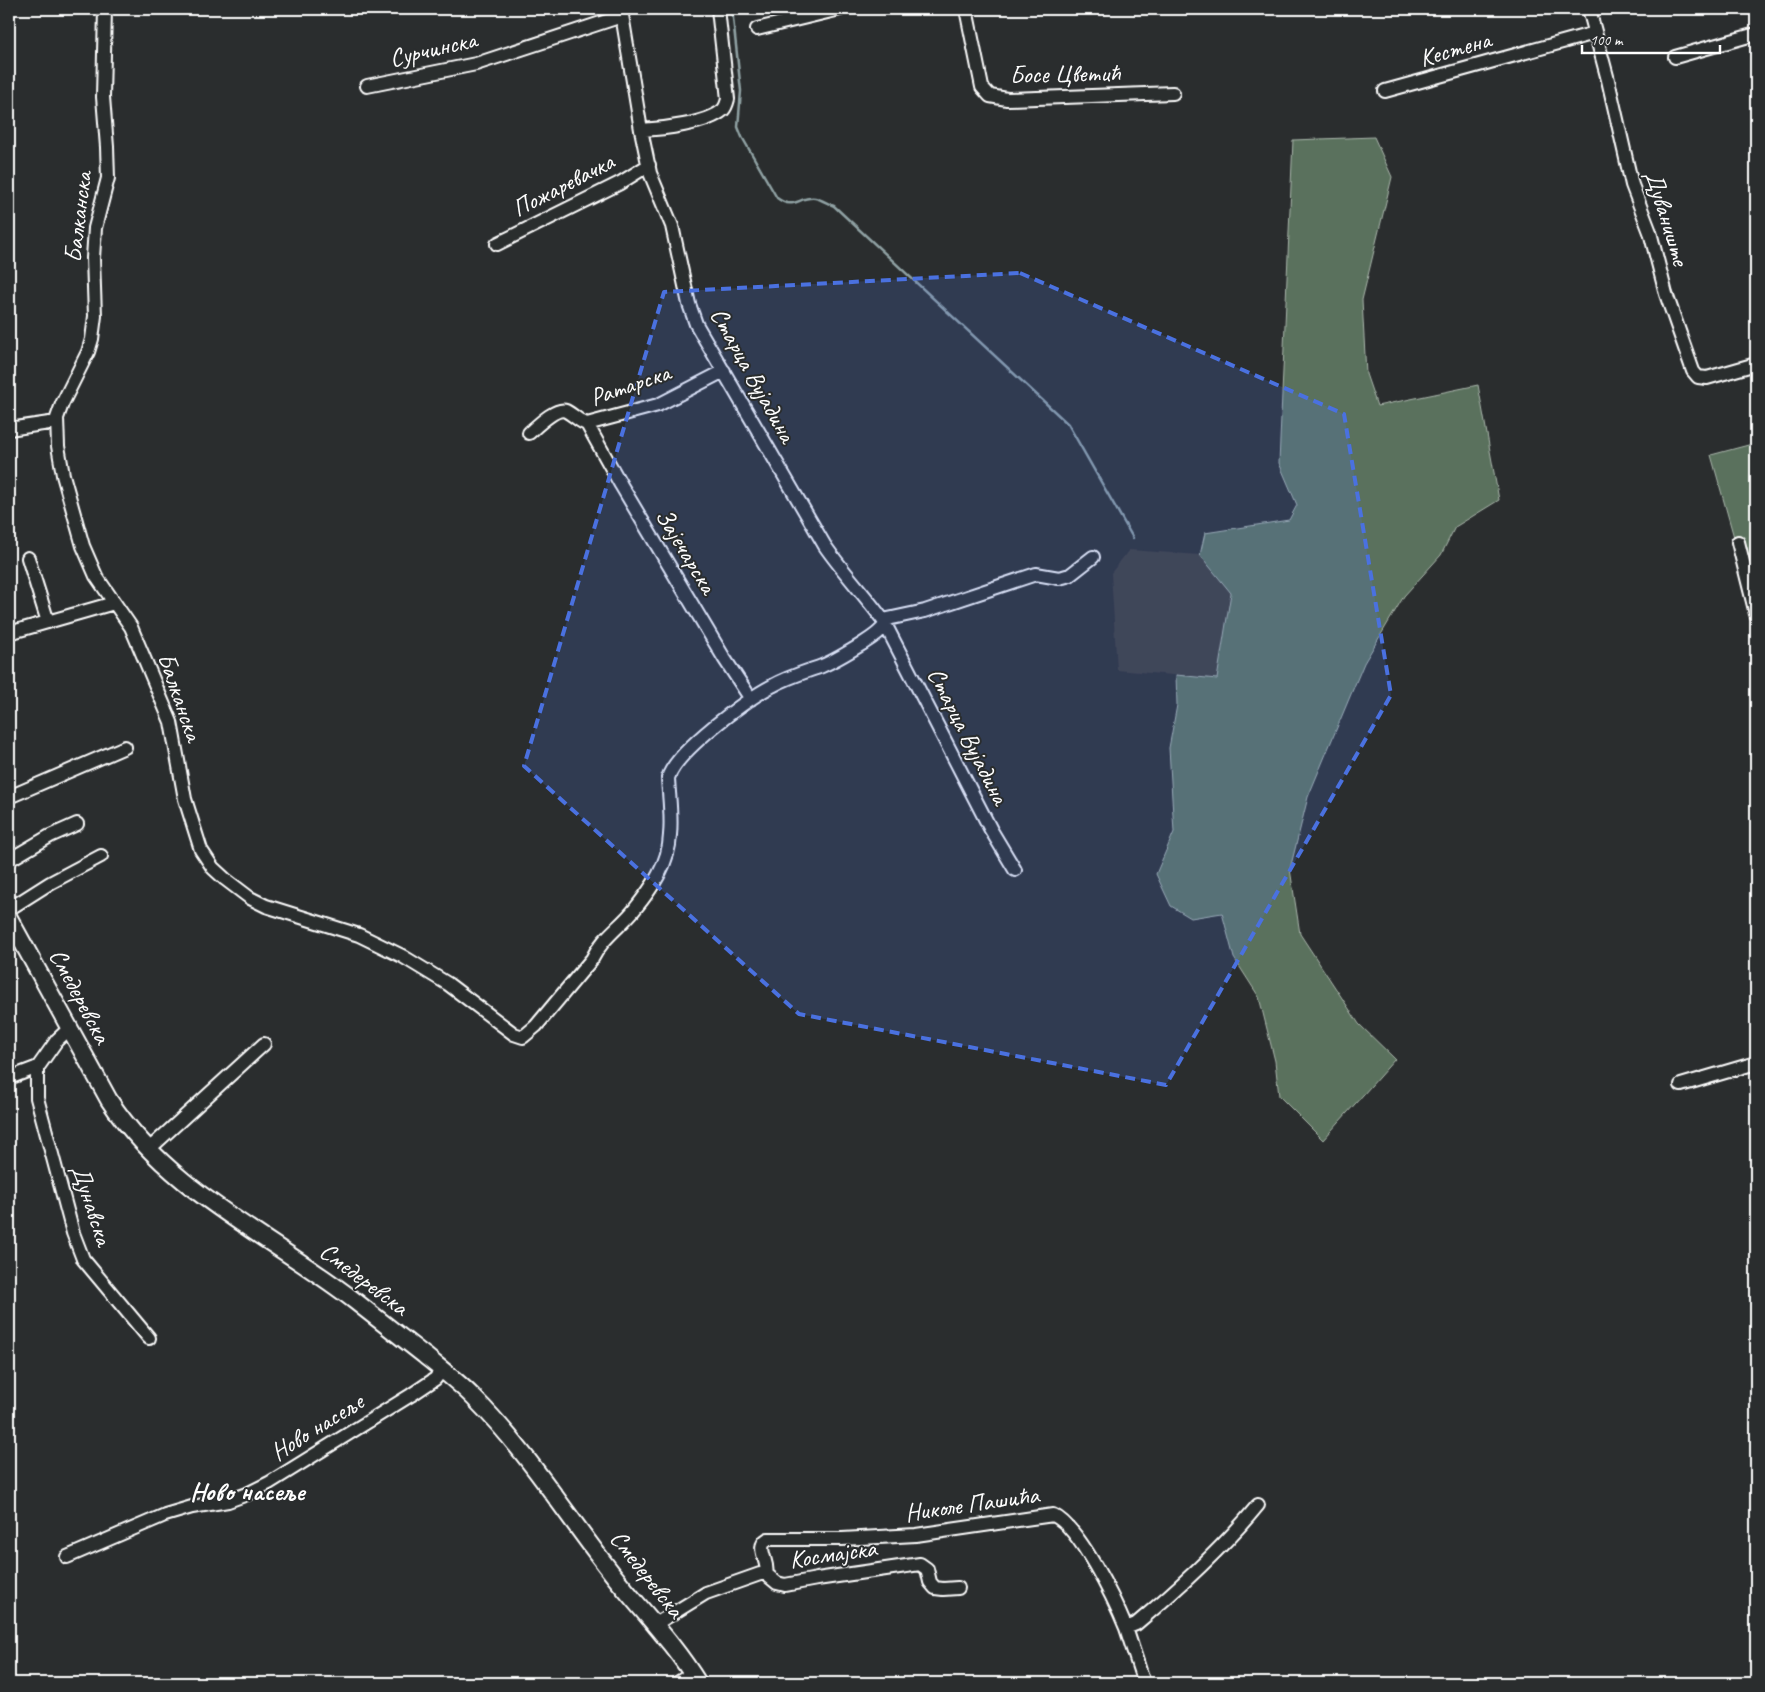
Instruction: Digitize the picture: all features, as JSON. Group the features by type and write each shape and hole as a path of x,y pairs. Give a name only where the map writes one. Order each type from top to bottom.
{"main road":[{"name":"Смедеревска","path":"9,918 109,1100 128,1128 148,1150 201,1195 336,1287 476,1399 509,1435 614,1576 695,1679"}],"street":[{"name":"Балканска","path":"106,9 103,97 108,173 95,228 92,338 82,365 62,404 56,422 58,446 63,475 83,546 96,576 131,627 170,722 185,799 201,850 213,868 225,880 250,898 266,906 359,935 402,956 448,984 514,1034 522,1037 536,1026 592,958 606,936 634,910 663,867 671,834 668,778 671,770 703,736 751,699"},
{"path":"641,130 669,128 696,122 724,109 728,99 718,9"},
{"path":"757,30 795,14 840,9"},
{"name":"Босе Цветић","path":"966,9 982,87 990,96 1007,99 1173,93"},
{"name":"Дуваниште","path":"1589,9 1608,80 1632,185 1650,232 1666,294 1693,371 1698,377 1706,378 1756,364"},
{"name":"Старца Вујадина","path":"621,12 650,172 672,226 691,313 702,337 724,371 825,546 884,622 991,830 1015,870"},
{"name":"Сурчинска","path":"367,86 476,64 621,12"},
{"name":"Кестена","path":"1384,92 1595,33"},
{"path":"1675,57 1756,34"},
{"name":"Пожаревачка","path":"497,244 620,183 649,165"},
{"name":"Ратарска","path":"529,433 554,413 561,410 570,413 582,423 588,424 663,403 724,371"},
{"path":"9,429 56,422"},
{"name":"Зајечарска","path":"588,424 621,485 719,651 751,699"},
{"path":"1738,542 1756,614"},
{"path":"28,558 48,622"},
{"path":"751,699 772,686 823,665 848,652 879,632 884,622 925,611 1036,574 1063,578 1093,558"},
{"path":"9,633 114,603"},
{"path":"9,797 125,747"},
{"path":"9,860 50,836 77,824"},
{"path":"9,909 50,883 100,856"},
{"path":"9,1077 36,1068 57,1040 70,1028"},
{"path":"148,1150 264,1044"},
{"path":"1682,1085 1756,1063"},
{"name":"Дунавска","path":"36,1068 37,1098 74,1233 83,1259 149,1338"},
{"name":"Ново насеље","path":"67,1557 166,1515 192,1507 228,1501 247,1494 269,1483 411,1395 435,1379 442,1370"},
{"path":"1144,1683 1126,1628 1136,1624 1192,1575 1248,1518 1258,1505"},
{"name":"Николе Пашића","path":"766,1574 767,1567 761,1548 763,1542 768,1539 806,1540 916,1535 1053,1515 1067,1525 1084,1549 1116,1604 1126,1628"},
{"name":"Космајска","path":"654,1625 706,1593 760,1574 766,1574 777,1583 788,1585 826,1577 920,1564 927,1569 930,1582 935,1588 958,1588"},
{"path":"677,1683 695,1679"}],"highlighted area":[{"path":"1020,273 1344,414 1391,695 1166,1085 799,1014 524,766 664,292"}],"shaded area":[{"path":"1129,550 1200,555 1231,593 1217,679 1117,670 1111,573"}],"green space":[{"path":"1374,137 1392,177 1362,300 1366,374 1377,406 1478,385 1499,500 1455,527 1441,555 1404,596 1364,663 1308,797 1290,869 1300,934 1359,1024 1395,1059 1323,1140 1279,1096 1275,1061 1259,997 1234,958 1222,913 1191,918 1171,906 1156,874 1174,832 1169,748 1177,705 1176,675 1217,679 1231,593 1200,555 1205,533 1289,520 1297,505 1279,463 1293,140"},
{"path":"1756,443 1756,616 1711,455"}],"waterway":[{"path":"732,9 741,91 738,127 777,198 788,203 815,198 834,206 1068,424 1133,538"}],"district":[{"name":"Ново насеље","path":"247,1491"}]}
